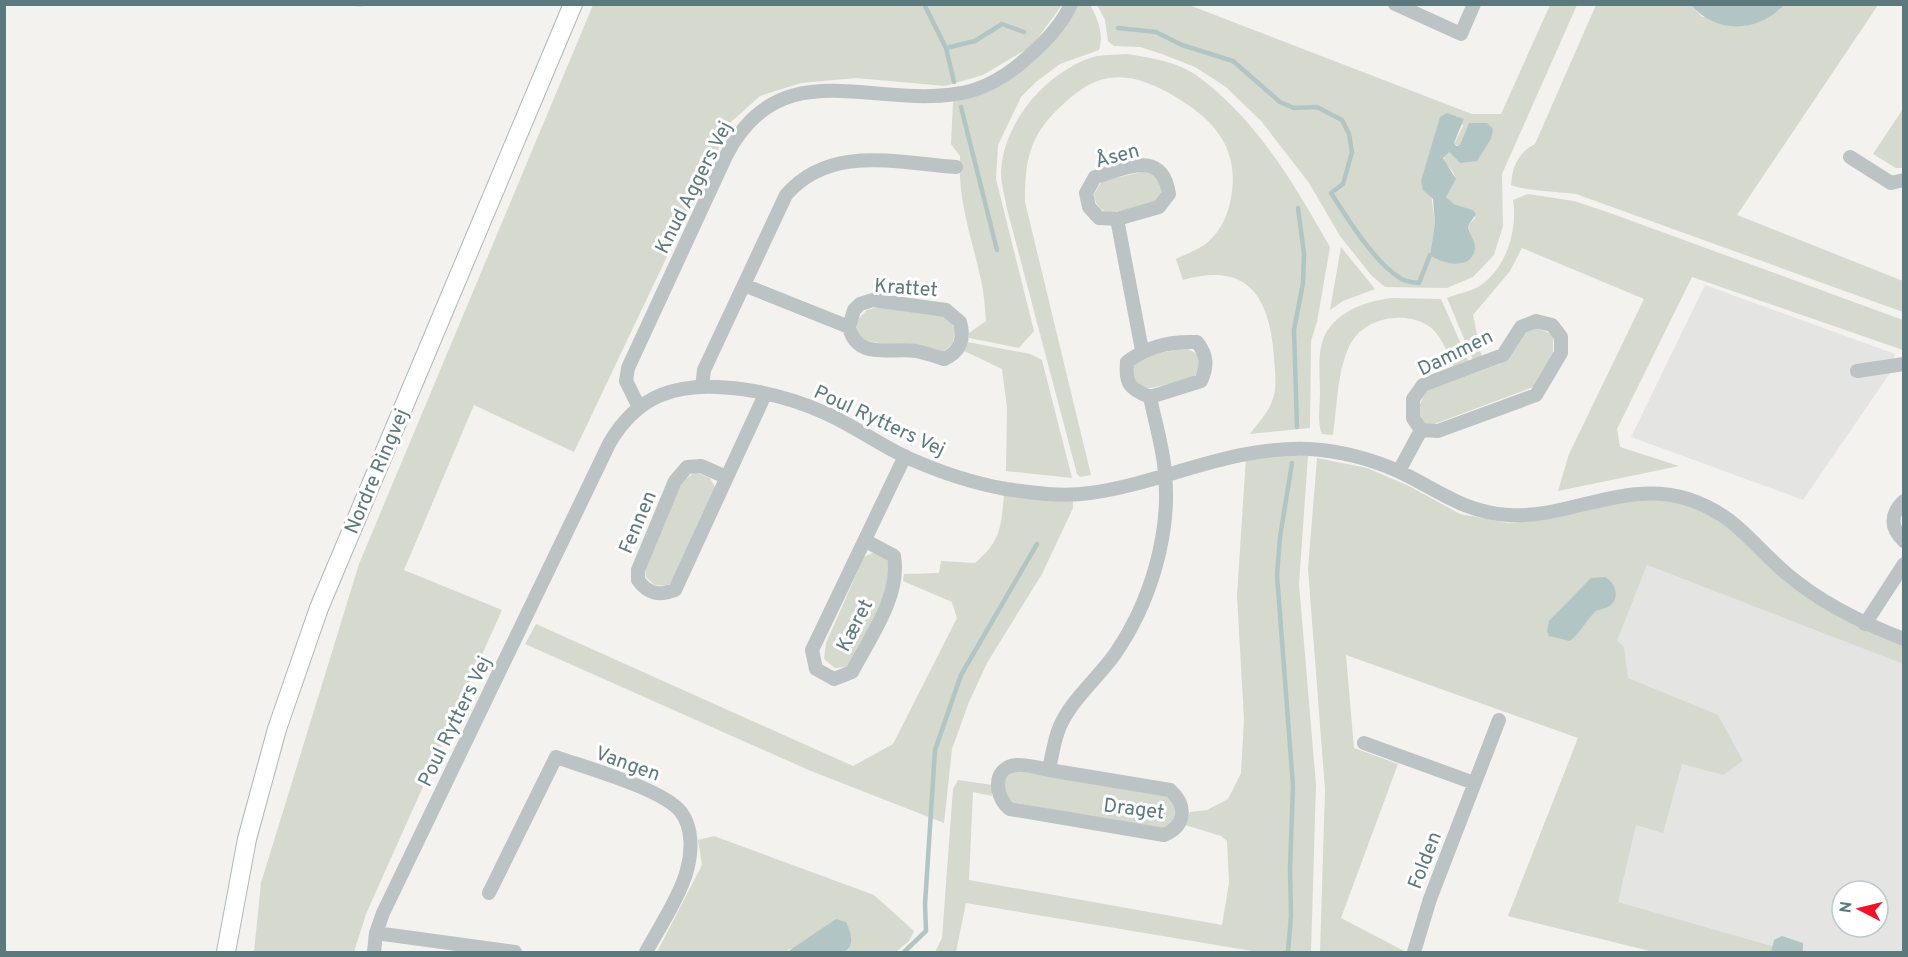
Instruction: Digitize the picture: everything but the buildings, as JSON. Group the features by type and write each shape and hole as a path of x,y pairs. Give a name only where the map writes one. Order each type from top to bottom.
{"main road":[{"name":"Nordre Ringvej","path":"226,952 247,839 277,729 319,608 573,4"}],"street":[{"name":"Knud Aggers Vej","path":"639,407 626,381 628,368 726,156 742,127 774,102 816,93 843,90 935,96 968,91 992,82 1040,47 1071,4"},
{"path":"1399,5 1461,34 1474,4"},
{"path":"1850,157 1891,183 1904,180"},
{"path":"702,387 704,370 786,195 800,180 823,168 870,160 956,167"},
{"name":"Åsen","path":"1145,164 1157,167 1167,178 1169,194 1159,207 1117,219 1099,218 1089,207 1086,193 1095,177 1145,164"},
{"path":"1117,219 1142,350"},
{"name":"Krattet","path":"744,285 849,327 856,343 864,349 916,351 944,359 957,351 962,340 960,322 946,310 873,300 860,304 854,310 849,327"},
{"name":"Dammen","path":"1536,321 1552,325 1561,337 1561,353 1536,395 1438,431 1421,430 1413,418 1413,399 1423,385 1503,355 1521,327 1536,321"},
{"path":"1181,341 1197,342 1205,352 1207,368 1201,381 1150,397 1135,391 1126,378 1127,362 1142,350 1181,341"},
{"path":"1857,371 1904,364"},
{"name":"Poul Rytters Vej","path":"374,952 376,933 383,912 610,442 620,426 639,407 662,394 702,387 763,394 824,412 905,456 975,482 1052,494 1090,493 1226,456 1269,449 1314,449 1358,457 1399,471 1449,501 1478,511 1509,515 1542,513 1630,493 1686,498 1718,511 1740,525 1787,574 1821,599 1865,624 1904,639"},
{"name":"Fennen","path":"726,477 701,466 687,467 675,481 638,570 638,580 650,591 658,594 675,590 726,477 763,394"},
{"path":"1049,770 1054,741 1070,707 1093,683 1116,651 1145,598 1162,533 1165,474 1150,397"},
{"path":"1399,471 1421,430"},
{"name":"Kæret","path":"866,541 894,556 897,571 895,587 852,672 834,679 816,669 812,650 905,456"},
{"path":"1904,501 1896,508 1892,521 1896,534 1904,541"},
{"path":"1865,624 1904,564"},
{"name":"Folden","path":"1414,952 1430,900 1499,720"},
{"path":"1364,743 1474,783"},
{"name":"Vangen","path":"489,893 556,757 664,797 682,813 690,834 691,851 687,872 646,952"},
{"name":"Draget","path":"1016,765 1049,770 1170,790 1181,802 1182,817 1174,830 1164,835 1010,809 1001,801 998,784 1000,777 1010,767 1016,765"},
{"path":"376,933 515,952"}],"shaded area":[{"path":"593,5 1062,5 1032,46 983,75 945,86 856,78 801,83 760,96 731,122 574,452 474,405 404,570 502,610 366,914 354,952 254,952 261,883 359,564"},
{"path":"1078,5 1090,5 1095,15 1100,33 1099,50 1060,64 1036,82 1021,97 998,145 996,179 1034,331 1019,348 969,338 969,333 986,321 982,285 963,203 960,156 951,144 953,103 956,98 974,95 1066,22"},
{"path":"1097,5 1189,5 1472,114 1501,114 1550,5 1577,5 1502,174 1503,226 1494,255 1473,277 1447,288 1385,287 1371,275 1340,236 1309,183 1262,122 1226,87 1195,67 1162,54 1140,47 1114,46 1108,41 1105,20","holes":["1457,115 1463,126 1454,144 1460,146 1460,163 1449,152 1445,153 1444,157 1455,177 1446,197 1454,204 1473,210 1475,218 1468,226 1473,241 1430,255 1435,223 1431,194"]},
{"path":"1596,5 1691,5 1702,17 1778,11 1784,5 1878,5 1737,215 1903,281 1903,312 1576,194 1532,190 1511,185 1515,166 1521,155 1535,144"},
{"path":"1691,5 1784,5 1762,21 1737,26 1712,21"},
{"path":"1127,54 1180,66 1218,92 1255,132 1288,176 1330,247 1317,322 1311,341 1310,428 1250,434 1269,408 1275,387 1272,337 1261,302 1252,289 1240,281 1224,276 1206,275 1183,280 1176,259 1208,242 1226,216 1233,181 1232,165 1221,138 1201,115 1167,92 1134,79 1109,78 1082,89 1049,118 1035,140 1026,174 1025,202 1091,475 1080,477 1077,474 1007,209 1001,172 1009,136 1029,103 1043,88 1073,65 1090,58"},
{"path":"1903,109 1903,168 1896,168 1873,154"},
{"path":"1447,113 1464,119 1454,143 1456,146 1460,145 1469,123 1487,123 1493,129 1491,139 1477,161 1460,163 1449,152 1443,158 1456,179 1446,197 1454,204 1473,210 1476,214 1468,226 1475,249 1468,260 1456,264 1430,255 1435,223 1433,199 1423,190 1421,181 1440,117"},
{"path":"1142,172 1151,173 1160,181 1162,194 1155,202 1111,213 1099,207 1094,194 1102,181"},
{"path":"1528,194 1574,201 1610,213 1903,320 1903,350 1692,277 1617,429 1620,447 1679,466 1558,491 1569,454 1644,299 1522,248 1510,271 1473,315 1482,358 1473,360 1447,298 1478,287 1496,270 1503,260 1512,236 1513,200"},
{"path":"1341,247 1375,289 1343,301 1330,310"},
{"path":"1705,285 1895,354 1890,373 1803,500 1631,437"},
{"path":"1392,298 1441,299 1469,362 1454,367 1436,333 1417,320 1394,318 1371,324 1362,330 1348,349 1339,381 1333,435 1322,434 1319,420 1319,364 1325,336 1338,318 1358,306"},
{"path":"878,307 947,317 956,330 952,344 944,351 935,352 867,341 858,335 856,321 867,310"},
{"path":"1535,327 1549,333 1553,338 1553,354 1533,387 1429,426 1423,424 1418,409 1426,391 1500,364 1524,334"},
{"path":"967,342 1030,354 1042,360 1072,478 1006,471 1007,408 1002,369 964,351"},
{"path":"1186,348 1197,354 1200,367 1194,378 1146,389 1137,385 1130,369 1143,356"},
{"path":"1308,456 1299,584 1316,785 1311,952 1258,952 966,903 956,952 935,952 942,938 953,789 958,780 992,785 992,796 973,792 969,880 1222,925 1229,883 1227,841 1221,836 1185,825 1190,812 1207,810 1228,799 1241,773 1244,719 1237,596 1246,457"},
{"path":"1317,458 1367,468 1409,486 1460,514 1508,523 1544,520 1624,500 1662,499 1694,507 1728,525 1765,559 1903,645 1903,664 1647,565 1617,641 1624,647 1628,678 1718,715 1743,761 1723,775 1682,764 1663,833 1636,825 1618,902 1792,952 1654,952 1508,916 1578,738 1346,655 1354,748 1398,764 1341,918 1406,952 1320,952 1325,790 1308,569"},
{"path":"695,472 710,478 715,487 676,577 668,586 654,585 646,577 645,566 682,482"},
{"path":"1004,495 1073,498 1073,508 1042,574 987,663 969,702 952,749 944,823 811,771 525,644 536,624 853,766 893,744 957,618 952,602 903,581 904,574 939,573 941,561 975,563 990,548 998,533"},
{"path":"872,553 881,555 887,560 893,576 853,662 847,667 835,668 824,659 826,643 864,557"},
{"path":"1647,565 1903,664 1903,952 1654,952 1508,916"},
{"path":"1605,577 1616,591 1612,604 1595,612 1570,641 1549,636 1547,631 1549,621 1591,578"},
{"path":"1014,770 1163,794 1171,798 1174,817 1168,828 1160,829 1017,803 1008,798 1004,789 1004,781"},
{"path":"714,836 874,895 914,931 909,941 896,952 789,949 787,952 657,952 702,865 698,840"},
{"path":"836,919 846,922 851,934 850,945 845,952 787,952"},
{"path":"1782,936 1803,943 1803,952 1771,952 1774,940"}],"waterway":[{"path":"356,4 363,4"},
{"path":"924,4 946,48 954,82"},
{"path":"946,48 975,41 1002,24 1024,32"},
{"path":"1118,28 1156,32 1182,45 1233,61 1280,102 1294,108 1317,107 1342,120 1349,134 1352,152 1343,184 1331,193 1345,215 1381,262 1402,279 1419,283 1430,255"},
{"path":"961,107 997,250"},
{"path":"1297,427 1294,330 1303,283 1304,254 1298,208"},
{"path":"1288,952 1291,916 1293,786 1277,575 1280,537 1292,463"},
{"path":"904,952 926,931 925,904 935,750 961,675 1037,544"}]}
